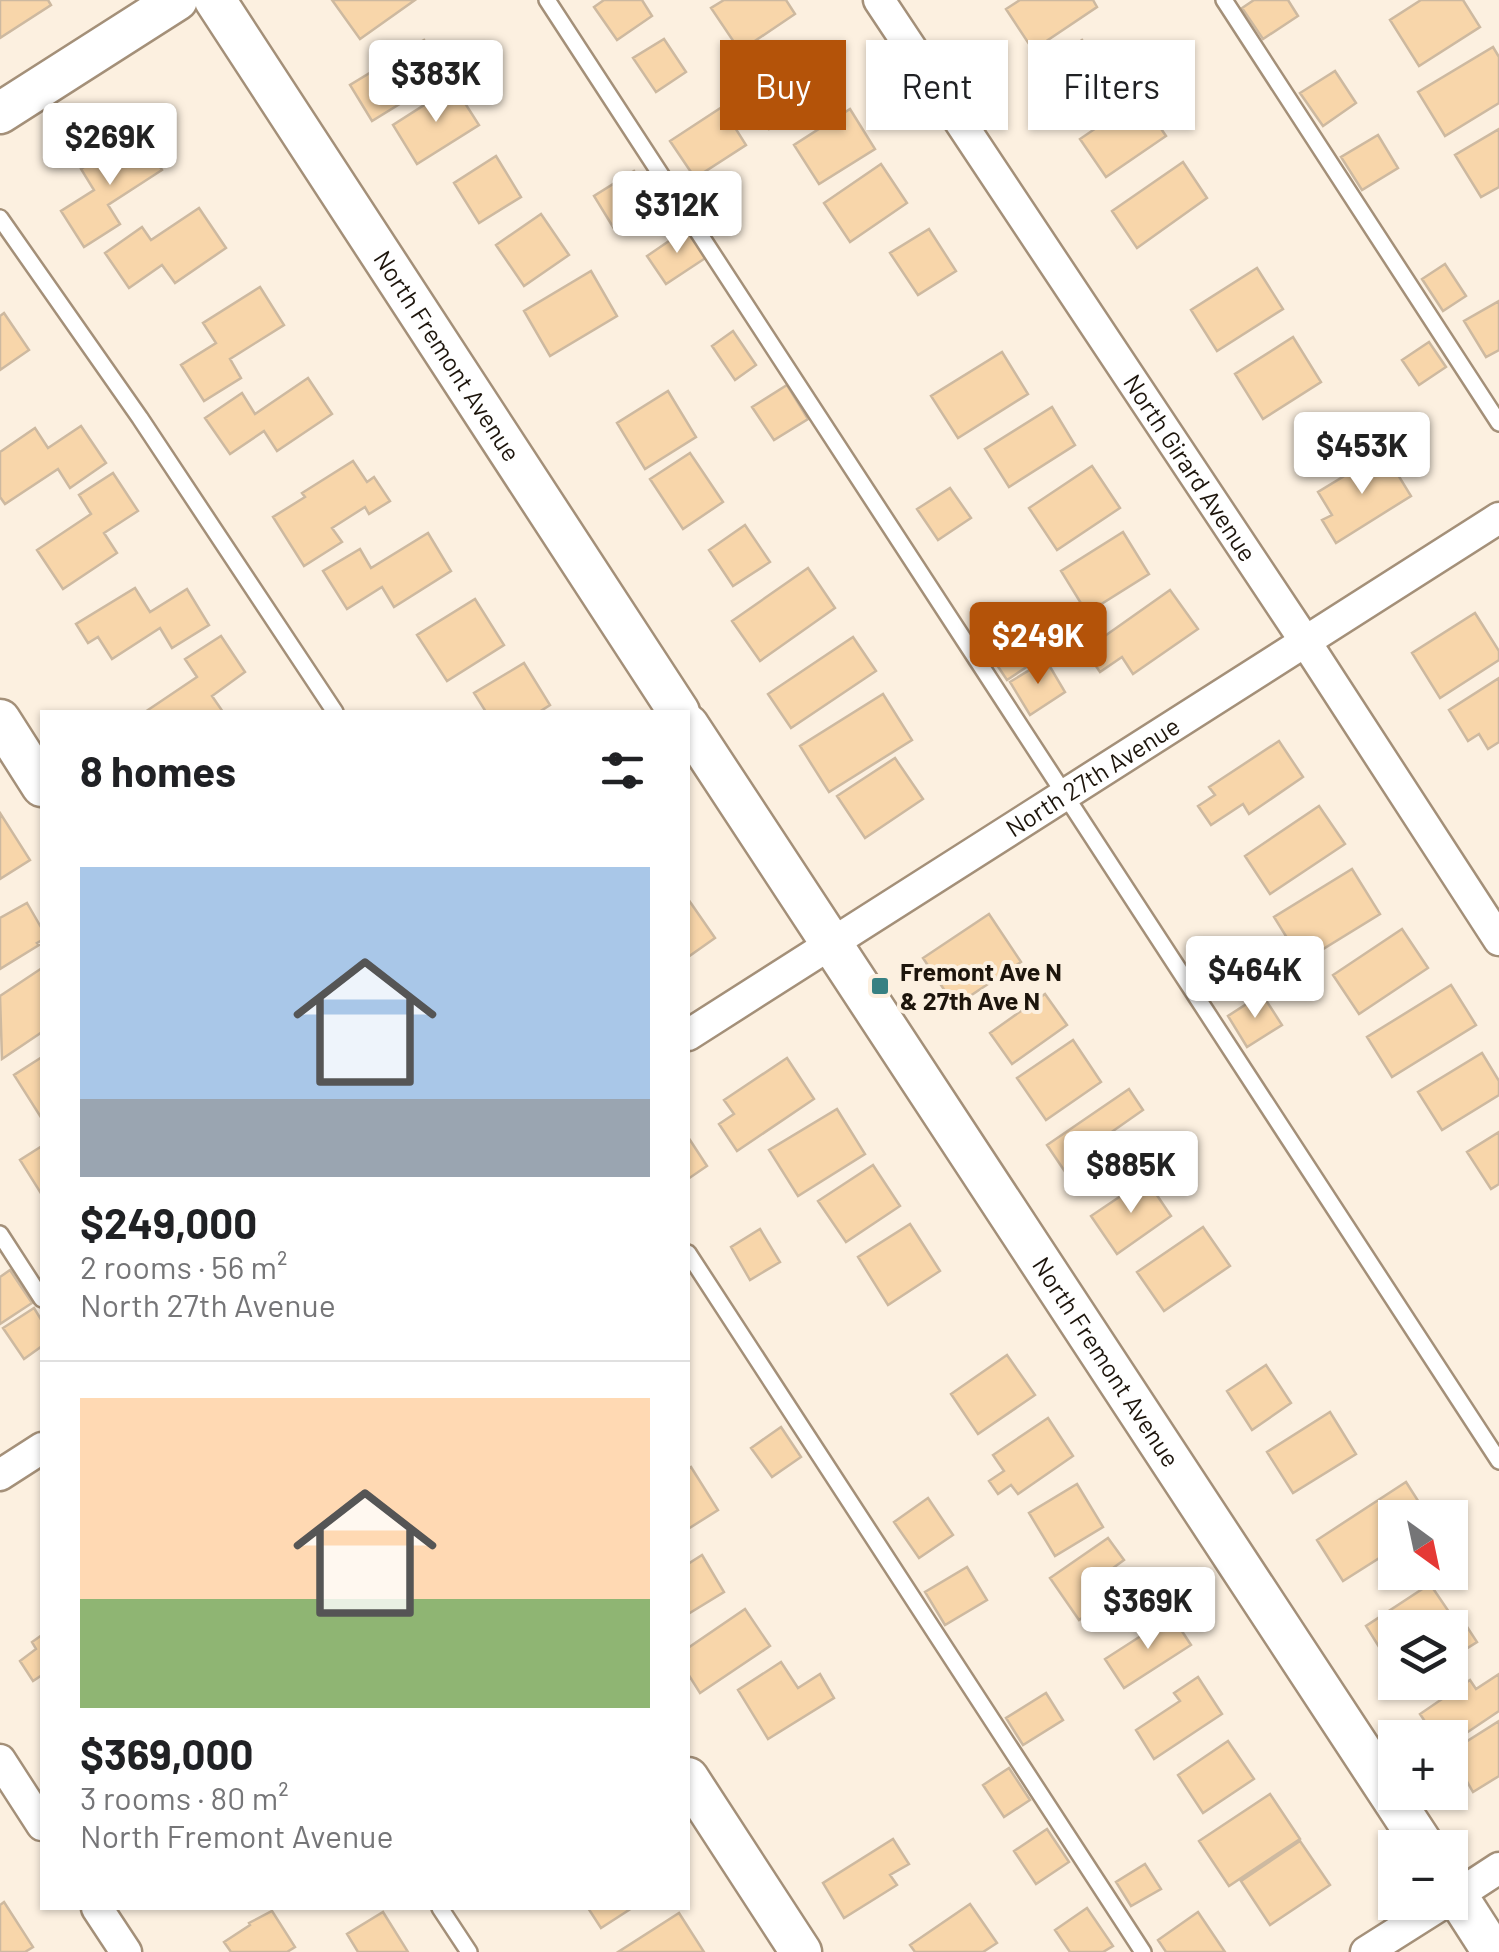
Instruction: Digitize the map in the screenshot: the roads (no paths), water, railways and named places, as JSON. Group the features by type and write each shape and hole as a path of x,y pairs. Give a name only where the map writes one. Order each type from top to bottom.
{"street":[{"path":"0,113 177,0"},
{"name":"North Fremont Avenue","path":"214,0 678,710"},
{"name":"North Girard Avenue","path":"879,0 1305,640 1499,940"},
{"name":"North 27th Avenue","path":"690,1034 1499,518"},
{"path":"0,720 40,783"},
{"name":"North Fremont Avenue","path":"690,728 1413,1830"},
{"path":"0,1475 40,1449"},
{"path":"0,1760 40,1822"},
{"path":"690,1781 801,1952"},
{"path":"1468,1886 1499,1868"},
{"path":"98,1910 126,1952"},
{"path":"1468,1919 1493,1952"},
{"path":"1366,1952 1415,1920"}],"lane":[{"path":"547,0 1499,1462"},
{"path":"1224,0 1499,422"},
{"path":"0,218 151,432 335,710"},
{"path":"0,1234 40,1297"},
{"path":"690,1257 1143,1952"},
{"path":"441,1910 469,1952"}],"place":[{"name":"Fremont Ave N & 27th Ave N","path":"880,986"}]}
